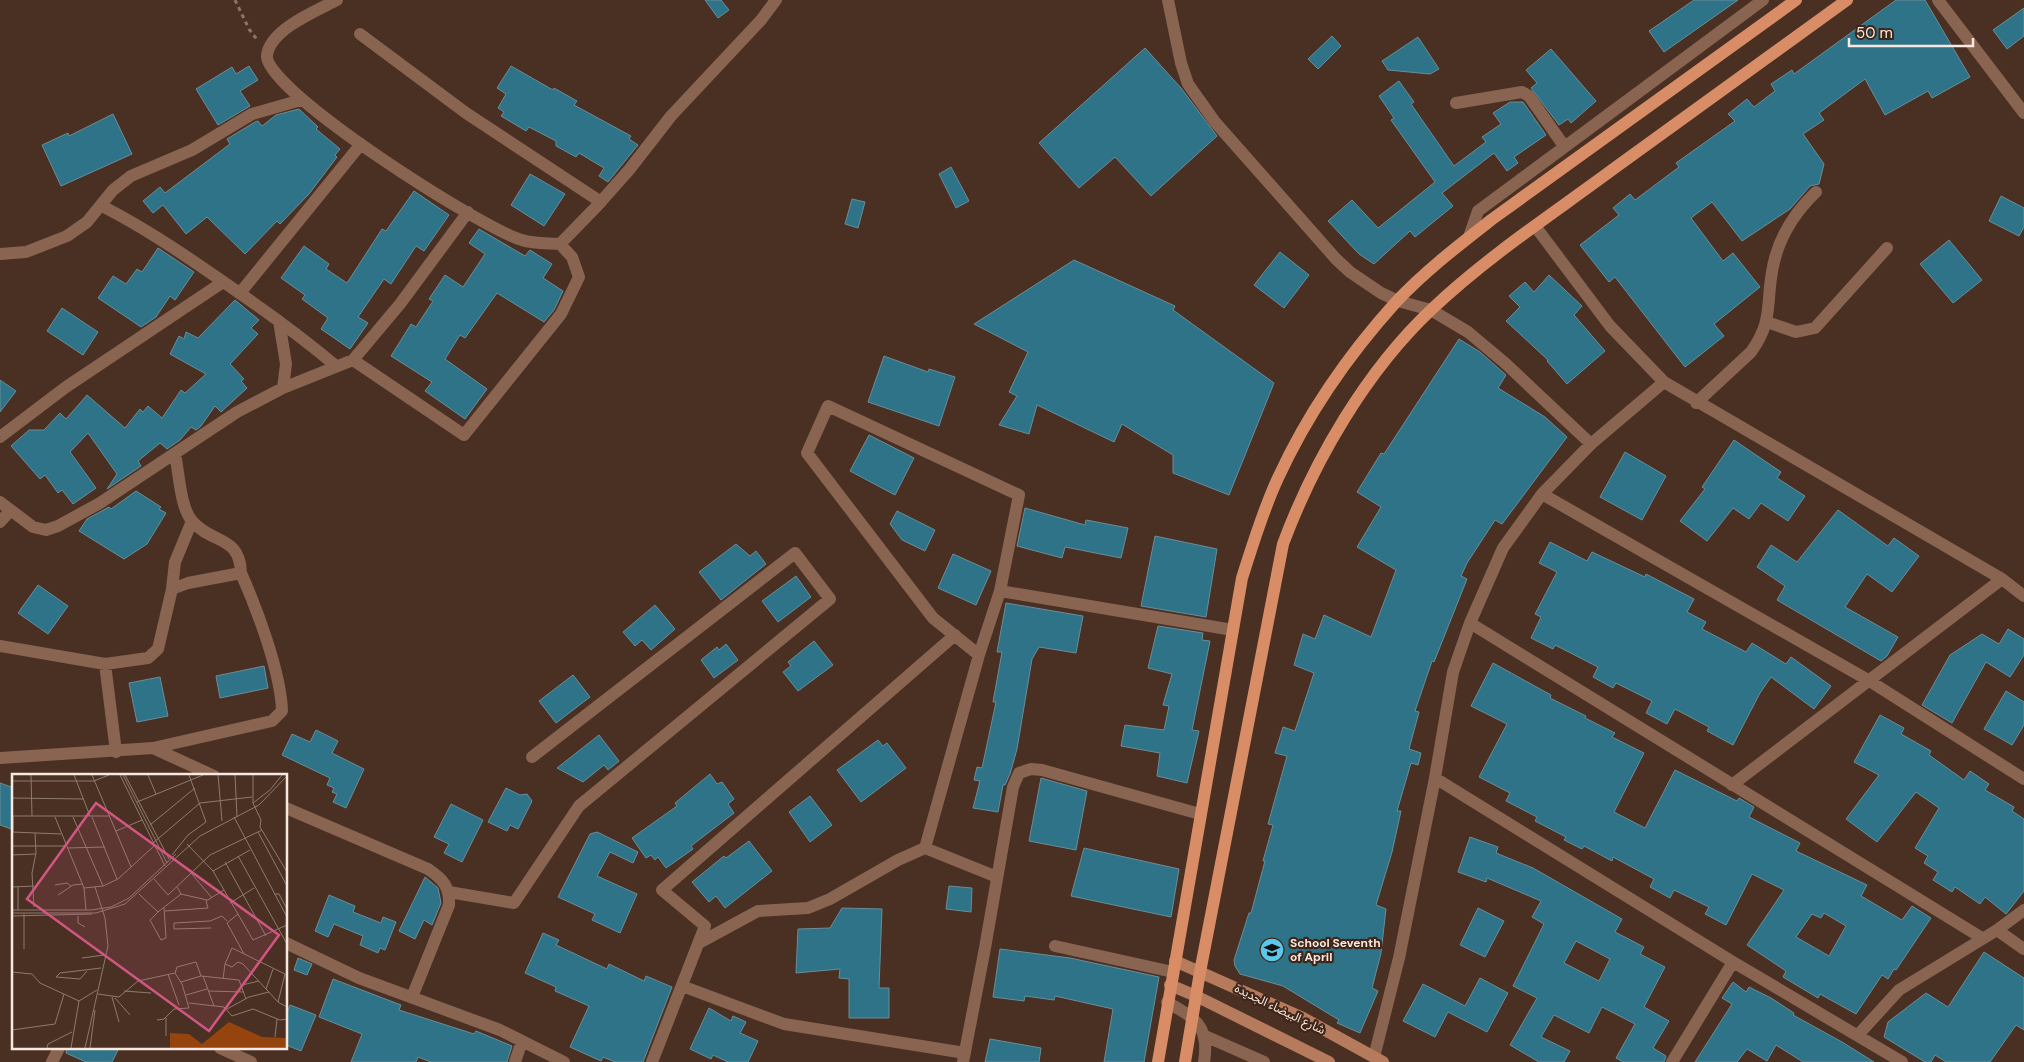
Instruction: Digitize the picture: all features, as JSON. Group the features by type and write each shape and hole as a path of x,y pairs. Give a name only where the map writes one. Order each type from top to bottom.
{"main road":[{"path":"1158,1062 1242,578 1258,527 1278,478 1332,384 1363,341 1398,301 1469,237 1796,0"},
{"path":"1185,1062 1200,972 1272,589 1283,544 1299,500 1345,420 1382,366 1431,310 1536,226 1847,0"}],"street":[{"path":"337,0 286,28 267,53 267,62 274,74 301,100 361,144 468,212 521,240 560,244 577,266 579,277 573,292 560,314 464,435 353,360"},
{"path":"560,244 601,202 629,170 671,116 761,20 776,0"},
{"path":"1168,0 1181,63 1188,84 1216,122 1350,272 1365,284 1398,301 1431,310 1468,332 1505,363 1591,444"},
{"path":"1469,237 1478,211 1763,0"},
{"path":"1938,0 2024,113"},
{"path":"360,34 466,114 601,202"},
{"path":"1456,103 1522,92 1528,96 1564,146"},
{"path":"0,254 26,252 67,236 88,222 113,190 138,173 192,150 252,114 301,100"},
{"path":"240,293 361,144"},
{"path":"1696,403 1751,352 1767,322 1772,273 1782,238 1796,214 1816,192"},
{"path":"102,206 147,229 279,321 336,366"},
{"path":"0,502 33,527 46,530 58,526 100,503 237,412 283,388 353,360 400,304 468,212"},
{"path":"1536,226 1610,326 1664,382 1696,403 2021,590"},
{"path":"1767,322 1796,332 1815,328 1887,248"},
{"path":"0,437 66,387 223,282"},
{"path":"279,321 286,364 283,388"},
{"path":"1379,1059 1435,778 1453,672 1470,623 1503,548 1542,494 1591,444 1664,382"},
{"path":"925,848 979,655 1000,591 1019,495 828,406 807,453 933,618 979,655"},
{"path":"0,758 116,752 153,748 272,721 282,712 281,690 241,573 240,560 235,548 202,530 192,521 186,509 175,454"},
{"path":"1542,494 1868,680 2024,779"},
{"path":"0,522 10,511"},
{"path":"0,646 105,664 148,658 158,649 172,589 175,562 192,521"},
{"path":"450,892 514,903 580,806 830,599 795,553 532,757"},
{"path":"172,589 188,583 241,573"},
{"path":"1732,785 2002,579"},
{"path":"1000,591 1233,630"},
{"path":"1470,623 1982,938"},
{"path":"652,1062 705,926 662,890 955,635"},
{"path":"105,664 116,752"},
{"path":"153,748 210,774"},
{"path":"682,986 784,1024 964,1058 998,877 1012,787 1019,773 1031,768 1200,814"},
{"path":"1435,778 1733,962 1902,1062"},
{"path":"288,809 428,869 443,879 450,892 449,905 412,997"},
{"path":"699,942 758,911 808,908 830,899 898,860 925,848 998,877"},
{"path":"1858,1035 1898,990 1997,930 2024,910"},
{"path":"1997,930 2024,949"},
{"path":"288,944 359,978 500,1030 564,1062"},
{"path":"1055,946 1174,966"},
{"path":"1672,1062 1733,962"},
{"name":"شارع البيضاء الجديدة","path":"1174,966 1200,972 1302,1018 1379,1059"},
{"name":"شارع البيضاء الجديدة","path":"1170,985 1196,996 1328,1062"},
{"path":"1167,1002 1193,1017 1205,1036 1204,1062"},
{"path":"1205,1036 1264,1062"},
{"path":"515,1062 522,1041"},
{"path":"52,1062 58,1050"},
{"path":"224,1050 251,1062"}],"path":[{"path":"235,0 249,29 267,53"}],"building":[{"path":"705,0 721,0 729,10 718,18"},
{"path":"1694,0 1738,0 1664,52 1649,31"},
{"path":"1896,0 1925,0 1970,77 1932,98 1928,91 1885,115 1865,79 1819,113 1824,120 1803,134 1824,164 1819,184 1810,186 1790,209 1742,241 1712,202 1691,218 1723,261 1733,253 1760,287 1714,324 1724,336 1685,367 1615,277 1609,282 1580,245 1619,215 1613,208 1630,194 1635,200 1679,167 1676,163 1735,121 1728,114 1747,99 1754,107 1775,91 1771,84 1792,70 1794,74"},
{"path":"2024,8 2024,36 2007,49 1993,30"},
{"path":"1332,36 1341,46 1318,69 1308,59"},
{"path":"1418,37 1439,69 1430,74 1388,70 1382,61"},
{"path":"1145,48 1181,88 1217,136 1151,196 1115,157 1079,188 1039,143"},
{"path":"1551,49 1596,101 1571,123 1568,119 1559,125 1531,88 1537,83 1526,70"},
{"path":"249,66 258,80 240,91 250,106 218,125 196,89 232,67 236,74"},
{"path":"511,66 553,90 554,88 577,101 574,105 631,136 629,139 638,145 608,182 599,176 604,168 579,153 576,157 556,146 556,141 529,127 526,131 501,116 504,112 498,108 506,94 497,88"},
{"path":"1399,81 1414,102 1411,104 1454,166 1486,142 1482,137 1501,124 1493,113 1510,102 1523,102 1546,135 1514,157 1518,163 1507,171 1494,153 1442,193 1453,206 1415,237 1410,231 1374,264 1359,254 1328,221 1352,200 1378,228 1435,182 1391,120 1394,118 1379,96"},
{"path":"299,109 318,127 316,129 340,149 335,155 337,157 309,194 280,224 277,221 245,254 207,217 186,234 163,205 153,213 143,201 160,187 165,193 230,144 227,139 255,122 258,121 262,126 276,115"},
{"path":"113,114 132,154 61,186 42,145 68,133 69,136"},
{"path":"951,167 969,201 956,208 939,174"},
{"path":"530,174 565,194 544,226 511,205"},
{"path":"414,191 449,215 424,251 416,246 391,284 384,279 358,317 368,323 350,349 321,329 328,318 302,299 305,295 281,278 304,246 329,264 326,269 347,283 382,229 386,231"},
{"path":"2001,196 2024,208 2024,227 2019,236 1989,221"},
{"path":"852,199 865,202 858,228 845,224"},
{"path":"479,229 525,256 530,250 552,264 543,278 563,291 554,310 544,322 497,293 465,338 460,335 445,359 487,389 465,419 425,391 432,382 391,356 411,324 416,327 433,301 429,299 445,275 463,287 485,254 469,243"},
{"path":"1949,240 1982,280 1953,303 1920,264"},
{"path":"158,248 194,272 175,300 170,296 156,317 141,327 98,298 113,276 126,284 137,269 142,272"},
{"path":"1280,252 1309,275 1284,308 1254,285"},
{"path":"1074,260 1175,306 1173,310 1274,383 1229,495 1173,473 1173,455 1122,424 1114,442 1037,405 1029,434 999,425 1017,396 1009,392 1028,352 974,324"},
{"path":"1549,275 1582,306 1574,315 1605,351 1567,384 1548,360 1506,321 1520,307 1509,296 1525,282 1534,292"},
{"path":"235,300 259,320 251,328 258,334 230,364 244,379 241,381 247,388 221,412 215,406 201,426 196,430 191,427 180,440 167,449 160,443 138,461 141,466 107,489 117,474 88,433 70,452 96,488 73,504 62,490 58,493 45,475 40,479 11,446 29,430 44,430 60,413 66,419 87,395 125,428 140,409 143,412 148,406 162,418 181,390 185,393 206,374 170,354 179,336 184,339 186,332 198,338"},
{"path":"62,308 98,332 83,355 47,331"},
{"path":"1459,339 1480,352 1506,375 1498,388 1545,417 1567,437 1502,524 1495,520 1467,563 1461,576 1467,579 1434,662 1432,661 1415,711 1419,712 1409,749 1421,753 1418,765 1411,763 1397,811 1401,811 1392,852 1376,905 1386,909 1381,953 1372,988 1378,991 1360,1033 1337,1023 1339,1020 1283,986 1240,974 1234,960 1249,913 1251,913 1265,861 1263,861 1273,825 1268,824 1287,756 1275,753 1283,727 1295,731 1314,673 1294,665 1303,634 1315,639 1324,615 1371,637 1396,570 1357,547 1381,507 1357,492 1381,453 1384,454"},
{"path":"884,356 928,372 929,369 955,377 939,426 868,402"},
{"path":"0,380 16,391 0,412"},
{"path":"869,435 914,458 895,495 850,471"},
{"path":"1734,440 1781,472 1777,478 1805,496 1788,521 1761,503 1749,519 1733,508 1707,541 1680,521 1705,489 1702,487"},
{"path":"1625,452 1666,476 1642,520 1600,497"},
{"path":"136,491 161,507 159,509 166,513 147,544 124,559 79,531 87,519 109,507 111,509"},
{"path":"1025,508 1085,525 1086,520 1128,528 1121,558 1065,547 1062,558 1017,546"},
{"path":"1838,510 1888,546 1894,538 1919,556 1892,592 1867,574 1845,607 1898,637 1887,656 1881,661 1777,600 1785,586 1757,567 1771,545 1797,562"},
{"path":"897,511 935,530 925,551 902,540 890,524"},
{"path":"1155,536 1217,549 1206,617 1141,606"},
{"path":"1550,542 1587,561 1592,552 1645,577 1646,574 1694,599 1687,612 1706,622 1702,629 1746,652 1752,643 1786,664 1791,657 1831,686 1814,709 1771,677 1760,693 1733,745 1707,731 1709,727 1675,709 1667,724 1646,713 1652,701 1616,683 1613,688 1593,677 1598,667 1555,645 1553,649 1531,638 1541,617 1535,614 1557,572 1539,563"},
{"path":"736,544 750,556 756,551 766,564 721,600 699,572"},
{"path":"953,554 991,571 976,605 938,588"},
{"path":"796,576 811,597 778,622 762,601"},
{"path":"38,585 68,606 48,634 18,613"},
{"path":"1006,603 1083,616 1076,653 1039,647 1032,659 1017,749 1010,774 1005,785 1003,785 998,812 973,808 980,781 974,780 977,767 982,768 996,702 993,702 1002,652 997,652"},
{"path":"655,605 675,629 651,650 642,640 635,646 623,632"},
{"path":"1158,626 1203,633 1202,640 1210,641 1192,730 1199,731 1187,783 1157,776 1160,753 1121,746 1125,725 1164,730 1169,706 1163,705 1172,674 1148,668"},
{"path":"2008,629 2024,639 2024,655 2010,677 1986,662 1952,723 1922,705 1950,655 1982,634 1999,644"},
{"path":"814,641 833,665 798,691 783,672 791,666 788,662"},
{"path":"726,644 738,660 714,678 701,660 717,647 719,650"},
{"path":"1493,663 1551,695 1550,698 1615,733 1612,737 1644,753 1614,812 1645,828 1675,770 1737,801 1739,798 1754,807 1749,817 1800,843 1796,851 1867,885 1861,896 1902,920 1912,906 1931,918 1896,970 1894,969 1888,979 1882,975 1856,1014 1820,994 1818,998 1783,977 1786,971 1747,945 1784,890 1752,874 1726,925 1705,914 1709,907 1674,890 1670,898 1650,887 1654,879 1613,857 1612,861 1584,846 1582,849 1564,840 1566,837 1535,821 1537,817 1506,801 1510,793 1479,777 1507,724 1471,706","holes":["1824,913 1846,926 1829,956 1796,937 1812,914 1821,918"]},
{"path":"264,666 268,688 220,698 216,676"},
{"path":"573,675 590,697 556,723 539,701"},
{"path":"160,677 168,716 137,722 129,683"},
{"path":"2006,691 2024,702 2024,725 2012,745 1984,729"},
{"path":"1880,715 1904,728 1901,734 1931,751 1929,755 1964,780 1970,771 1989,784 1985,790 2014,807 2012,811 2024,819 2024,891 2006,914 1985,897 1980,904 1955,887 1952,892 1933,880 1938,872 1924,863 1928,856 1915,848 1939,808 1916,792 1877,842 1846,819 1879,775 1854,762"},
{"path":"316,730 338,741 332,753 364,769 346,808 333,802 337,794 332,792 334,788 327,785 330,778 282,755 292,734 310,742"},
{"path":"599,735 619,761 608,770 604,765 583,782 557,768"},
{"path":"878,740 883,746 887,743 906,768 861,802 837,770"},
{"path":"710,774 717,784 722,782 734,799 728,804 734,813 691,846 693,849 666,868 658,857 655,860 651,855 646,858 632,838 677,806 675,803"},
{"path":"1041,778 1087,791 1076,850 1029,841"},
{"path":"0,783 12,787 12,829 0,825"},
{"path":"506,788 520,795 527,794 532,801 518,829 510,825 507,831 488,822"},
{"path":"810,796 832,825 810,842 789,812"},
{"path":"451,804 483,820 462,862 444,853 449,844 434,837"},
{"path":"597,832 638,852 633,863 610,852 597,876 637,894 620,933 592,920 595,914 558,897 590,834"},
{"path":"1470,837 1498,847 1496,853 1533,868 1622,919 1615,932 1644,947 1640,954 1665,967 1644,1007 1669,1021 1653,1048 1666,1056 1664,1062 1623,1062 1616,1058 1635,1024 1602,1007 1589,1033 1554,1015 1541,1037 1570,1051 1564,1062 1539,1062 1510,1045 1537,998 1513,986 1544,924 1532,917 1541,901 1487,878 1486,882 1458,872","holes":["1576,941 1610,959 1599,981 1564,963"]},
{"path":"749,841 772,871 725,908 716,896 709,902 692,882 724,856 726,858"},
{"path":"1084,848 1179,869 1171,917 1071,896"},
{"path":"425,877 438,888 441,903 432,925 424,920 415,939 399,931"},
{"path":"949,886 972,888 971,912 946,909"},
{"path":"329,895 355,906 353,912 381,923 383,917 396,922 385,950 380,948 378,953 360,945 363,936 334,924 328,937 315,931"},
{"path":"842,908 882,909 879,988 889,988 889,1018 849,1018 849,979 839,978 840,969 796,973 798,929 830,928"},
{"path":"1478,908 1504,921 1485,957 1460,945"},
{"path":"543,933 559,940 556,945 607,969 609,964 644,981 646,976 672,987 643,1062 615,1062 603,1057 601,1061 570,1047 589,1006 555,991 556,987 525,973"},
{"path":"1000,949 1070,958 1159,977 1144,1062 1104,1062 1113,1009 1055,996 1054,1000 1025,996 1024,1001 993,997"},
{"path":"1984,952 2024,978 2024,1030 2016,1025 1990,1062 1946,1062 1935,1055 1931,1062 1925,1062 1884,1037 1888,1022 1926,993 1948,1007"},
{"path":"298,958 312,964 307,975 294,970"},
{"path":"1480,978 1508,993 1487,1032 1448,1012 1435,1037 1403,1021 1423,984 1465,1006"},
{"path":"333,979 401,1005 399,1010 474,1034 476,1031 512,1046 507,1062 431,1062 418,1057 416,1062 351,1062 362,1034 319,1017"},
{"path":"1733,982 1746,992 1749,987 1771,998 1794,1013 1793,1015 1874,1062 1803,1062 1776,1045 1767,1061 1747,1049 1737,1062 1695,1062 1732,1004 1722,998"},
{"path":"290,1005 316,1015 301,1051 288,1046 288,1010"},
{"path":"709,1008 731,1021 733,1016 746,1022 740,1033 758,1041 748,1062 728,1062 713,1055 711,1059 690,1049"},
{"path":"990,1039 1041,1048 1039,1062 985,1062"},
{"path":"67,1050 118,1050 112,1062 86,1062 66,1053"}],"place":[{"name":"School Seventh of April","path":"1272,950"}]}
